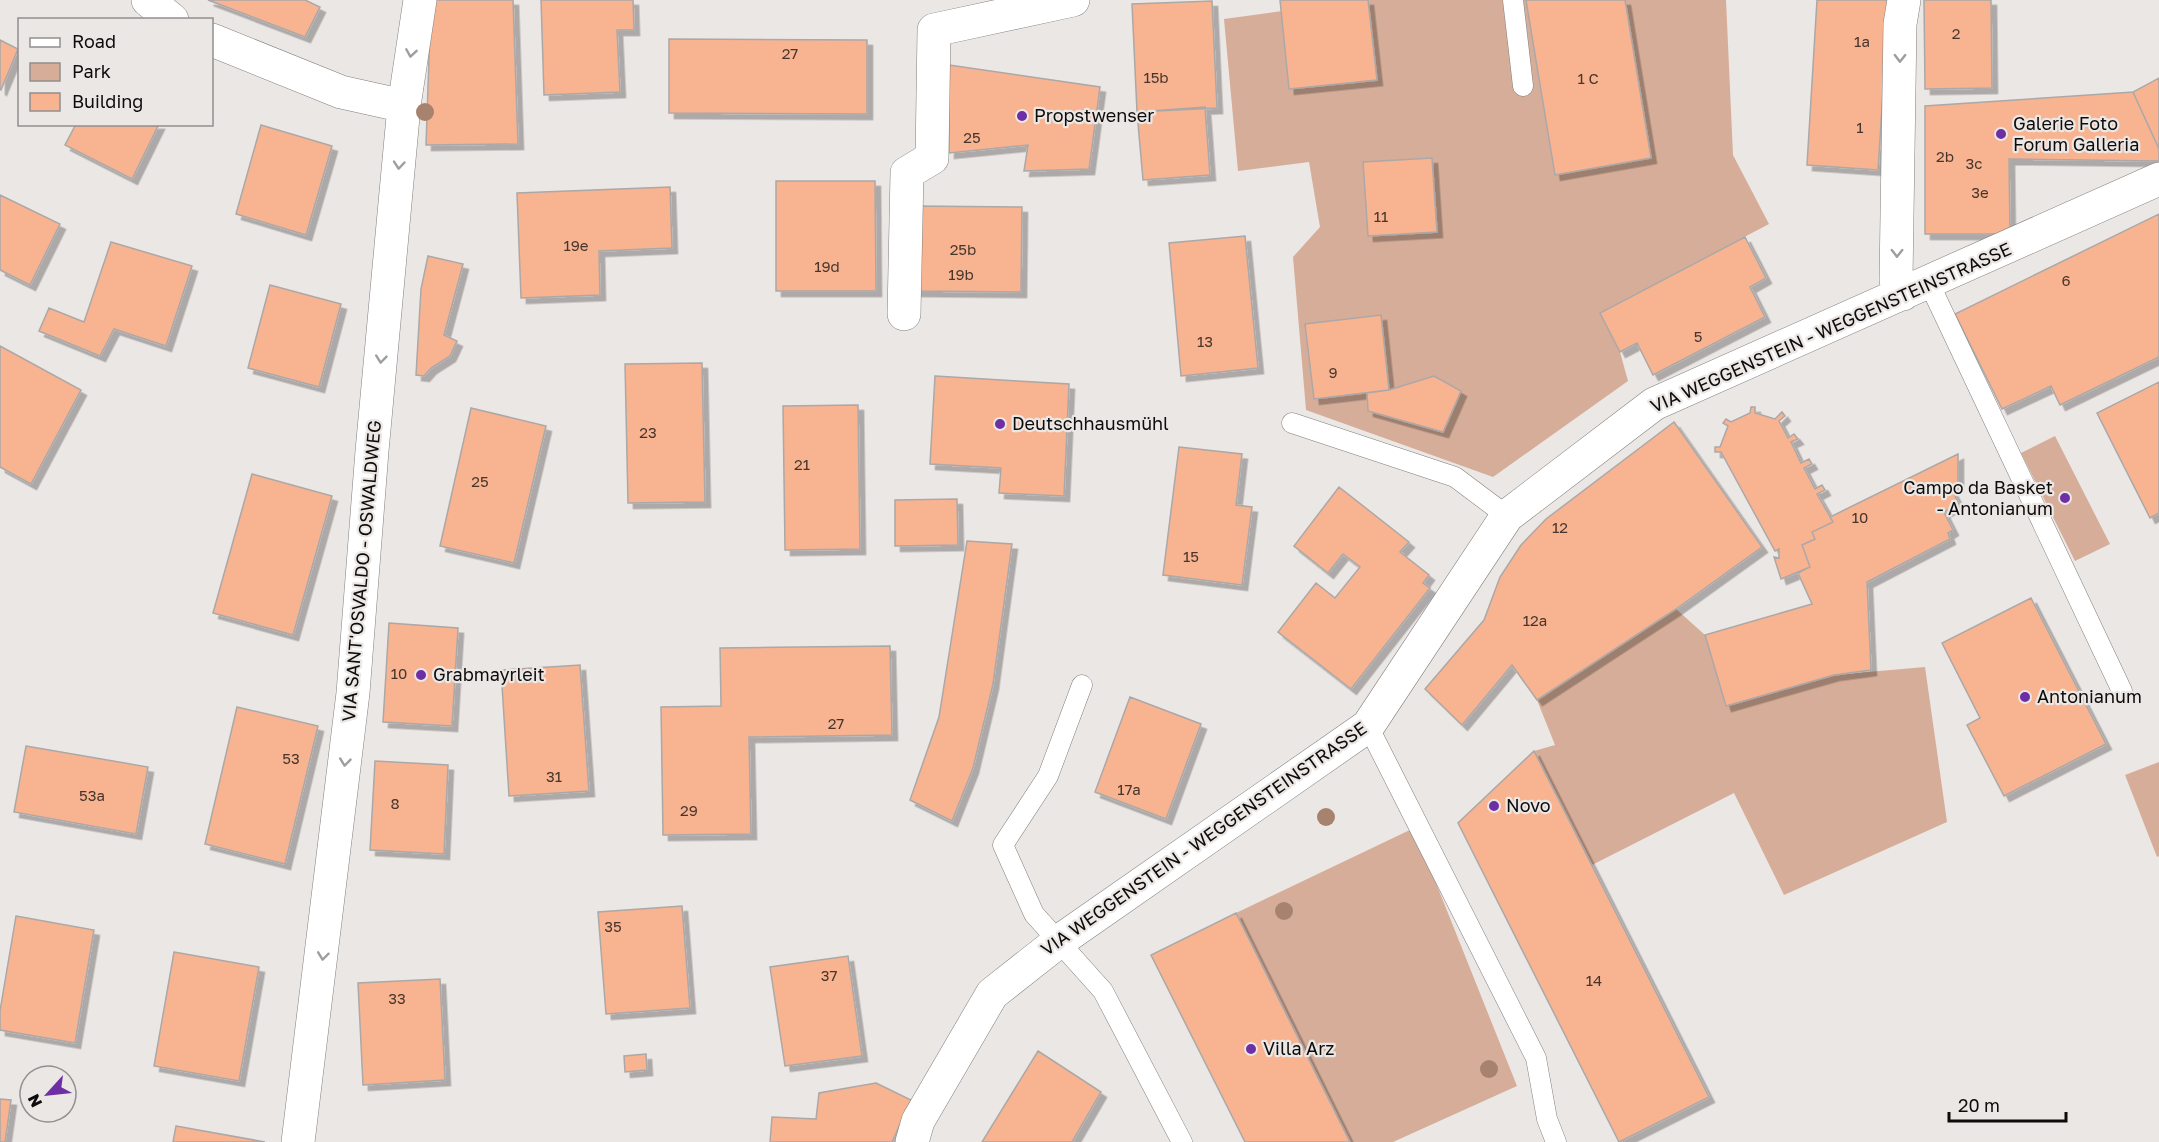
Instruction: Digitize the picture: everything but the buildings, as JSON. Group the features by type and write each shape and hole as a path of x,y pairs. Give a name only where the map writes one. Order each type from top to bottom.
{"street":[{"path":"148,0 170,18"},
{"name":"VIA SANT'OSVALDO - OSWALDWEG","path":"298,1142 353,693 372,451 404,106 420,0"},
{"path":"904,314 907,173 932,158 934,30 1073,0"},
{"path":"1904,0 1900,24 1896,280 1916,288"},
{"path":"213,40 340,92 404,106"},
{"name":"VIA WEGGENSTEIN - WEGGENSTEINSTRASSE","path":"912,1142 918,1121 992,994 1058,942 1368,726 1507,516 1654,404 2159,179"}],"lane":[{"path":"1513,0 1523,86"},
{"path":"1916,288 2122,691"},
{"path":"1292,423 1455,477 1507,516"},
{"path":"1083,685 1048,776 1003,845 1034,914 1103,992 1182,1142"},
{"path":"1368,726 1536,1058 1547,1119 1556,1142"}],"green space":[{"path":"1368,0 1726,0 1733,155 1769,224 1600,313 1620,352 1628,381 1493,477 1306,410 1293,257 1320,227 1309,162 1238,171 1224,19 1282,11 1290,89 1377,80"},
{"name":"Campo da Basket - Antonianum","path":"2055,436 2110,544 2075,561 2021,453"},
{"path":"1676,609 1705,635 1726,706 1834,675 1925,667 1947,822 1784,895 1734,793 1592,865 1534,751 1555,745 1537,700"},
{"path":"2159,762 2159,856 2157,857 2125,775"},
{"path":"1414,828 1517,1086 1393,1142 1350,1142 1236,913"}],"place":[{"name":"Propstwenser","path":"1022,116"},
{"name":"Galerie Foto Forum Galleria","path":"2001,134"},
{"name":"Deutschhausmühl","path":"1000,424"},
{"name":"Campo da Basket - Antonianum","path":"2065,498"},
{"name":"Grabmayrleit","path":"421,675"},
{"name":"Antonianum","path":"2025,697"},
{"name":"Novo","path":"1494,806"},
{"name":"Villa Arz","path":"1251,1049"}]}
